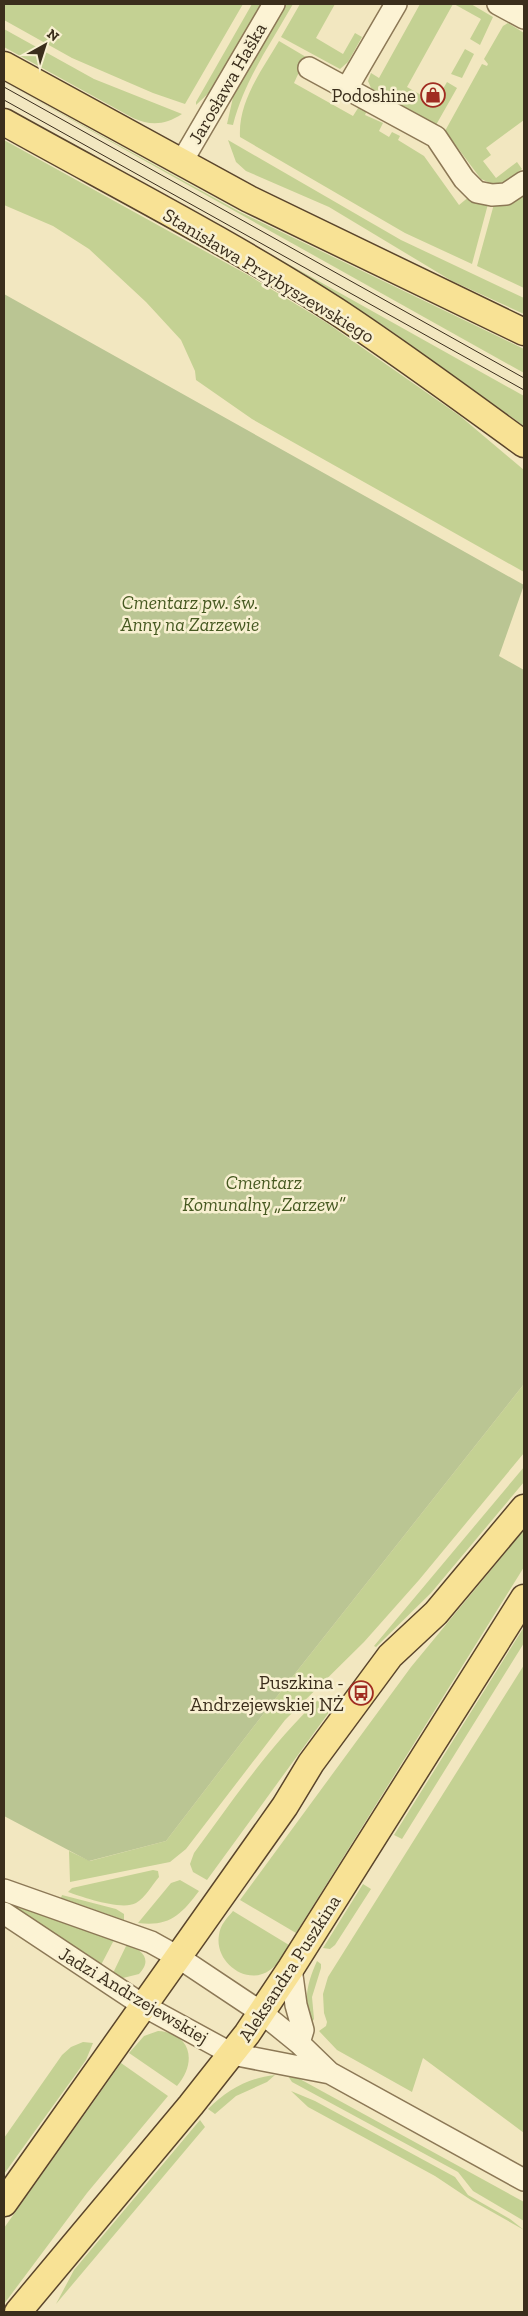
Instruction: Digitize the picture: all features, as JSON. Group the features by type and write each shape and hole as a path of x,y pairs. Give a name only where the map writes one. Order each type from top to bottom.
{"main road":[{"path":"4,65 181,163 342,246 524,332"},
{"name":"Stanisława Przybyszewskiego","path":"4,122 255,262 335,310 437,380 524,444"},
{"path":"4,2203 285,1806 311,1763 390,1656 436,1613 524,1508"},
{"name":"Aleksandra Puszkina","path":"18,2312 232,2054 262,2013 524,1598"}],"street":[{"name":"Jarosława Haška","path":"181,163 274,4"},
{"path":"347,88 396,4"},
{"path":"498,4 524,18"},
{"path":"309,68 436,137 464,179 477,192 492,195 506,194 524,182"},
{"name":"Jadzi Andrzejewskiej","path":"4,1890 151,1942 178,1957 262,2013 299,2043 330,2073 524,2180"},
{"name":"Jadzi Andrzejewskiej","path":"4,1913 144,2006 232,2054 330,2073"},
{"path":"291,1968 296,2005 303,2030 299,2043"}],"green space":[{"path":"4,4 243,4 185,104 153,93 72,58 4,20"},
{"path":"252,4 262,4 214,88 196,105 196,102"},
{"path":"284,4 293,4 251,78 233,125 227,124 234,93"},
{"path":"300,4 335,4 316,38 343,54 355,33 362,37 348,62 340,69 281,37"},
{"path":"420,4 453,4 407,87 435,103 447,82 457,88 436,125 371,88 368,81 371,73 379,78"},
{"path":"454,4 471,4 493,17 480,45 470,39 481,19"},
{"path":"508,23 524,33 524,120 486,148 491,155 483,161 496,178 517,162 522,169 507,180 495,185 481,179 445,131 482,64 487,66 488,64 484,59 503,26"},
{"path":"4,29 94,79 182,114 158,123 133,118 4,47"},
{"path":"279,41 306,57 294,83 353,116 360,105 368,108 365,115 383,123 379,131 389,137 392,132 400,136 398,140 424,156 459,205 470,196 488,204 472,264 405,233 240,137 240,124 247,98 252,86"},
{"path":"465,49 474,54 462,78 451,74"},
{"path":"4,82 240,212 524,349 524,373"},
{"path":"4,105 524,396 524,426 387,328 301,272"},
{"path":"4,140 248,275 327,323 460,416 524,470 524,572 252,419 196,380 195,371 181,340 146,302 89,249 53,226 4,205"},
{"path":"228,140 401,240 524,298 524,314 452,281 329,207 246,171 236,162"},
{"path":"524,193 524,288 477,266 494,204"},
{"name":"Cmentarz Komunalny „Zarzew”","path":"4,294 524,585 499,656 524,670 524,1384 271,1704 166,1841 89,1861 4,1816"},
{"path":"524,1384 524,1453 419,1580 364,1642 285,1720 186,1849 170,1862 70,1882 69,1851 90,1861 166,1841 271,1704"},
{"path":"524,1467 524,1482 431,1593 376,1647 374,1646"},
{"path":"524,1530 524,1567 296,1933 240,1900 411,1667"},
{"path":"524,1627 524,1643 402,1839 394,1835"},
{"path":"524,1665 524,2133 423,2058 412,2092 337,2050 319,2031 326,2026 327,2022 324,2013 323,1994 328,1977"},
{"path":"319,1699 335,1704 207,1880 193,1872 190,1864 194,1853 223,1813 284,1735"},
{"path":"153,1870 158,1871 159,1877 142,1898 130,1905 102,1902 68,1892 72,1888"},
{"path":"180,1880 199,1891 186,1907 166,1921 149,1924 138,1923 171,1883"},
{"path":"363,1884 371,1889 335,1945 330,1949 323,1948"},
{"path":"62,1895 116,1909 124,1914 124,1920 61,1898"},
{"path":"6,1901 114,1940 101,1965 6,1903"},
{"path":"233,1911 289,1945 279,1962 270,1970 261,1974 242,1974 227,1962 219,1945 219,1935 224,1922"},
{"path":"127,1944 141,1952 145,1959 145,1964 139,1974 123,1978 113,1973"},
{"path":"317,1961 321,1964 321,1968 312,1997 314,2019 312,2022 307,2006 307,1991"},
{"path":"158,2031 178,2037 188,2051 187,2068 177,2086 129,2053 144,2036"},
{"path":"83,2042 93,2043 86,2060 4,2174 4,2138 62,2055 71,2047"},
{"path":"121,2063 168,2096 87,2193 4,2304 4,2228"},
{"path":"275,2075 267,2082 236,2096 215,2114 208,2109 238,2086 256,2079"},
{"path":"288,2076 298,2078 524,2202 524,2221 473,2191 458,2172 292,2082"},
{"path":"291,2091 315,2101 455,2177 468,2195 510,2219 524,2230 471,2200 435,2176 308,2107"},
{"path":"200,2120 205,2127 56,2304 74,2270"}],"tram line":[{"path":"4,87 524,378"},
{"path":"4,100 524,390"}],"place":[{"name":"Podoshine","path":"433,95"},
{"name":"Puszkina - Andrzejewskiej NŻ","path":"361,1693"}],"park label":[{"name":"Cmentarz pw. św. Anny na Zarzewie","path":"190,613"}]}
